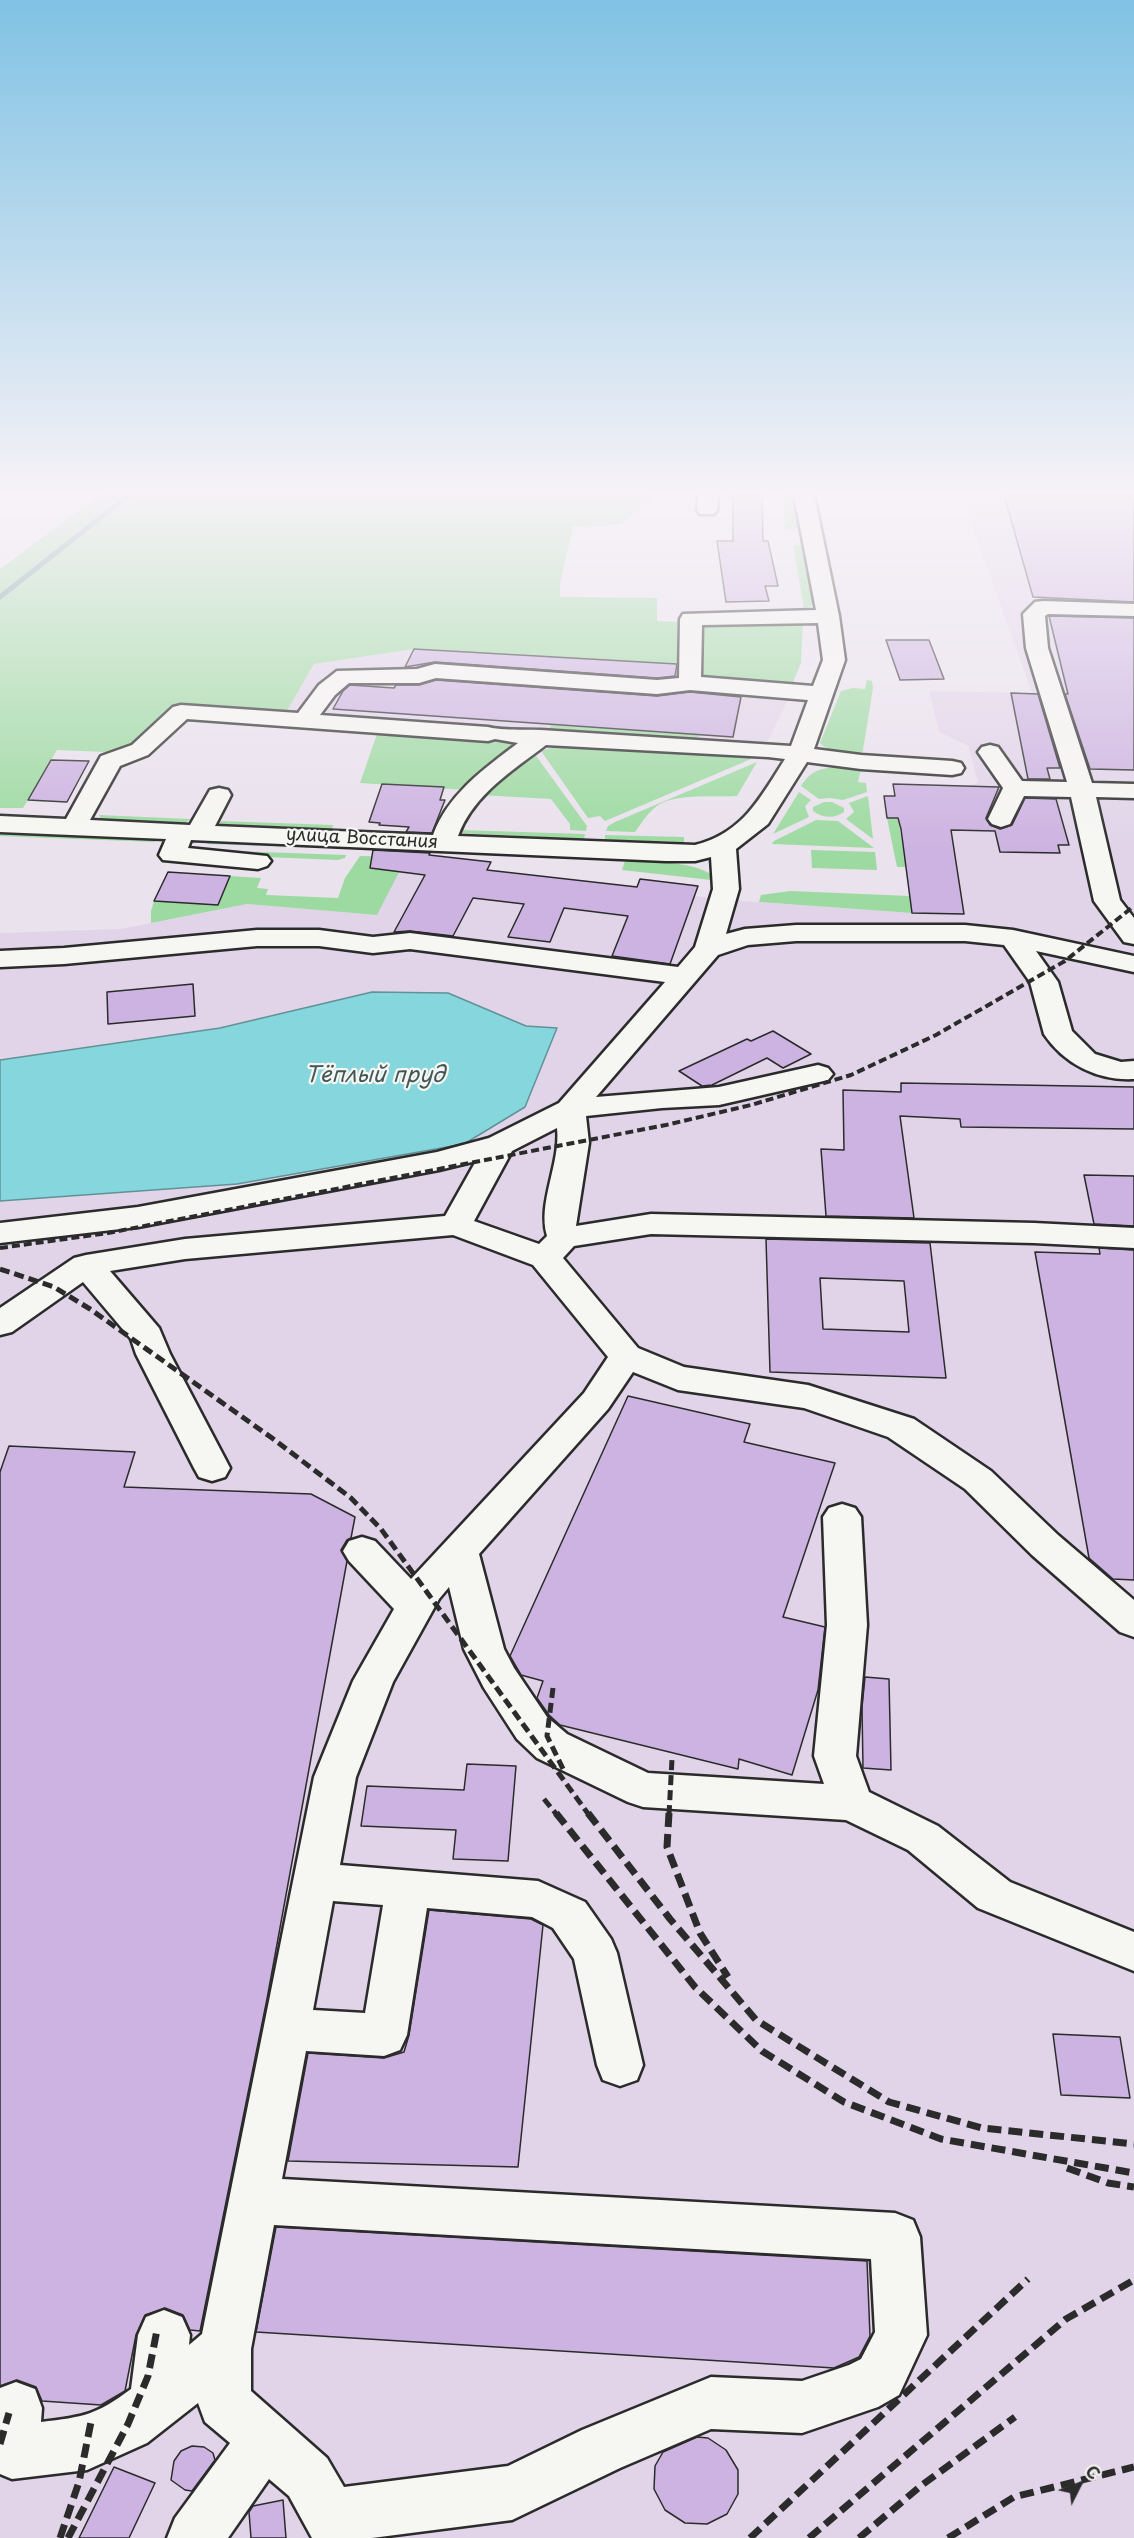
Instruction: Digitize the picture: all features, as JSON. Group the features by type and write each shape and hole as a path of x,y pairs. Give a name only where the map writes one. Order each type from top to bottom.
{"street":[{"path":"1035,613 1037,648 1082,791 1107,901 1134,936"},
{"path":"690,683 691,620 828,616 834,660 800,755 759,819 723,846 726,889 708,949 570,1109 574,1143 554,1248 626,1356 678,1378 808,1397 901,1428 978,1480 1045,1545 1134,1622"},
{"path":"303,722 334,680 345,676 419,676 435,671 586,682 584,694 642,699 645,687 690,683 822,694"},
{"path":"74,827 110,761 140,750 181,712 303,722 768,750 861,762 952,768"},
{"path":"443,843 447,829 472,793 541,737"},
{"path":"990,752 1015,788"},
{"path":"1015,788 1134,791"},
{"path":"1001,819 1015,788"},
{"path":"219,795 172,855 258,861"},
{"name":"улица Восстания","path":"0,824 666,853 695,853 723,846"},
{"path":"708,949 745,937 796,933 965,933 1013,938 1134,964"},
{"path":"0,959 64,956 257,938 319,938 373,945 410,941 684,976"},
{"path":"1013,938 1044,982 1058,1034 1085,1060 1119,1071 1134,1071"},
{"path":"0,1233 138,1217 439,1161 500,1145 570,1109 662,1098 719,1096 818,1074"},
{"path":"456,1225 500,1145"},
{"path":"0,1324 86,1265 185,1249 456,1225 554,1248 651,1224 1034,1233 1134,1238"},
{"path":"86,1265 147,1336 153,1354 212,1468"},
{"path":"253,2201 895,2237 901,2335 880,2377 859,2388 802,2407 711,2403 601,2449 512,2493 336,2527 308,2477 224,2403 225,2349 253,2201 286,2029 335,1777 373,1681 425,1589 596,1401 626,1356"},
{"path":"842,1517 846,1625 835,1756 852,1803"},
{"path":"362,1551 415,1607"},
{"path":"459,1551 484,1649 498,1677 532,1728 552,1746 643,1790 852,1803 923,1838 994,1895 1134,1952"},
{"path":"315,1881 538,1899 569,1915 595,1953 620,2065"},
{"path":"286,2029 384,2035 408,1889"},
{"path":"155,2404 164,2335"},
{"path":"16,2408 12,2452 79,2430 87,2443 128,2424 225,2349"},
{"path":"195,2538 265,2439"}],"shaded area":[{"path":"1003,613 1134,613 1134,2538 0,2538 0,933 121,929 247,904 377,915 407,857 432,860 435,855 491,862 488,870 637,887 641,879 698,886 695,896 718,899 733,898 742,901 912,913 898,818 887,818 884,796 895,796 893,784 970,786 978,782 968,746 939,732 929,691 1032,693"},
{"path":"414,649 677,664 676,681 790,696 766,745 284,716 314,664"}],"green space":[{"path":"0,613 657,613 657,621 679,622 677,664 414,649 314,664 284,716 179,710 131,753 57,750 23,808 0,808"},
{"path":"803,620 801,663 791,687 700,680 702,624"},
{"path":"867,680 872,681 873,688 862,756 840,753 824,747 820,743 841,691 853,688 865,689"},
{"path":"551,725 699,735 697,741 548,732"},
{"path":"378,731 511,739 520,743 466,790 360,783"},
{"path":"567,743 763,754 605,821 600,816 588,818 541,751"},
{"path":"534,753 587,826 586,831 570,830 570,824 551,799 480,795"},
{"path":"757,762 737,796 696,796 674,799 654,809 635,832 606,831 608,826 615,822"},
{"path":"839,767 861,769 858,782 866,783 867,792 843,800 819,799 801,786 809,776 817,771"},
{"path":"799,792 811,800 805,806 809,817 773,834"},
{"path":"868,796 873,839 846,819 854,812 849,803"},
{"path":"824,802 832,802 844,808 844,812 828,817 813,811 813,807"},
{"path":"99,815 191,819 185,823 101,819"},
{"path":"887,818 898,818 906,867 897,867"},
{"path":"816,820 838,821 874,848 772,844"},
{"path":"221,821 333,825 332,829 219,824"},
{"path":"459,830 585,834 584,839 457,833"},
{"path":"0,833 157,838 155,842 0,836"},
{"path":"605,835 684,837 684,842 605,840"},
{"path":"208,840 329,845 328,848 207,844"},
{"path":"811,850 875,852 877,870 812,868"},
{"path":"233,851 346,855 345,858 338,860 243,856"},
{"path":"360,856 407,857 377,915 247,904 151,923 154,901 218,905 230,876 261,878 257,888 268,889 266,895 338,898 345,878"},
{"path":"625,861 662,862 688,866 711,874 720,881 622,870"},
{"path":"790,891 910,896 912,913 759,902 761,895"}],"water":[{"name":"Тёплый пруд","path":"372,992 448,993 526,1026 557,1028 525,1107 464,1144 237,1184 0,1201 0,1060 220,1028"}],"building":[{"path":"1049,616 1134,618 1134,770 1090,769 1065,694 1068,694"},
{"path":"886,640 929,640 944,679 900,680"},
{"path":"414,649 677,664 675,676 657,678 435,662 405,667"},
{"path":"436,680 657,696 690,692 741,697 733,737 333,709 343,691 350,685 394,688 396,685 419,685"},
{"path":"1011,693 1038,694 1060,768 1047,768 1050,779 1028,779"},
{"path":"51,760 89,761 67,802 28,800"},
{"path":"382,784 444,787 440,800 445,800 432,833 406,832 409,827 369,822"},
{"path":"893,784 999,787 986,818 990,825 1000,829 1012,825 1025,798 1056,799 1069,845 1058,845 1060,853 1000,852 995,831 951,830 964,914 912,913 901,829 898,818 887,818 884,796 895,796"},
{"path":"373,850 430,853 429,855 491,862 487,870 637,887 640,879 698,886 670,964 612,956 628,916 564,908 550,942 508,937 524,904 473,898 453,936 410,931 394,932 425,875 370,868"},
{"path":"168,872 230,876 218,905 154,901"},
{"path":"193,984 195,1016 108,1024 107,992"},
{"path":"773,1031 811,1054 783,1068 767,1058 712,1085 702,1086 679,1071 747,1039 751,1041"},
{"path":"901,1083 1134,1087 1134,1129 961,1127 960,1119 900,1116 914,1218 826,1216 821,1149 844,1150 843,1090 901,1092"},
{"path":"1084,1175 1134,1176 1134,1226 1094,1224"},
{"path":"766,1239 930,1243 946,1378 770,1372","holes":["820,1278 904,1281 909,1332 823,1329"]},
{"path":"1099,1248 1134,1250 1134,1580 1113,1579 1089,1558 1035,1252 1100,1254"},
{"path":"628,1396 750,1424 744,1442 835,1463 783,1617 825,1627 818,1690 792,1775 739,1759 738,1769 560,1725 549,1715 537,1698 543,1681 521,1675 510,1656"},
{"path":"9,1446 135,1452 124,1487 311,1494 355,1517 351,1538 341,1550 347,1561 267,1999 200,2331 190,2330 183,2315 165,2308 145,2315 136,2335 125,2391 101,2405 42,2401 36,2387 17,2380 0,2386 0,1472"},
{"path":"865,1677 889,1679 891,1770 863,1768 862,1707"},
{"path":"467,1764 516,1766 508,1861 453,1859 456,1830 361,1826 367,1786 464,1790"},
{"path":"429,1910 531,1919 543,1925 518,2167 288,2161 308,2053 384,2058 404,2052 409,2035"},
{"path":"1053,2034 1120,2037 1130,2098 1061,2095"},
{"path":"276,2227 867,2261 870,2336 859,2357 834,2368 256,2332"},
{"path":"697,2437 708,2438 726,2450 738,2470 738,2494 727,2514 707,2524 685,2523 665,2510 654,2489 655,2466 663,2452"},
{"path":"192,2446 204,2447 213,2453 215,2460 192,2491 185,2490 171,2480 174,2461 181,2451"},
{"path":"114,2467 155,2483 129,2538 79,2538"},
{"path":"283,2500 286,2538 251,2538 249,2512 253,2506"}],"railway":[{"path":"0,1248 108,1233 666,1125 751,1105 851,1075 936,1035 1065,961 1134,906"},
{"path":"0,1269 54,1287 90,1309 272,1438 351,1498 381,1529 589,1815"},
{"path":"553,1688 547,1736 564,1771"},
{"path":"669,1815 672,1759"},
{"path":"544,1799 557,1815"},
{"path":"556,1813 695,1987 762,2051 844,2102 941,2139 1134,2173"},
{"path":"588,1813 670,1919 756,2020 889,2102 982,2128 1134,2144"},
{"path":"669,1813 667,1847 700,1933 728,1977"},
{"path":"1067,2168 1108,2183 1134,2187"},
{"path":"750,2538 1028,2279"},
{"path":"809,2538 1066,2319 1134,2280"},
{"path":"68,2538 128,2424 148,2376 157,2330"},
{"path":"0,2444 9,2413"},
{"path":"60,2538 79,2482 92,2417"},
{"path":"859,2538 922,2485 1015,2417"},
{"path":"948,2538 1014,2497 1134,2467"}]}
